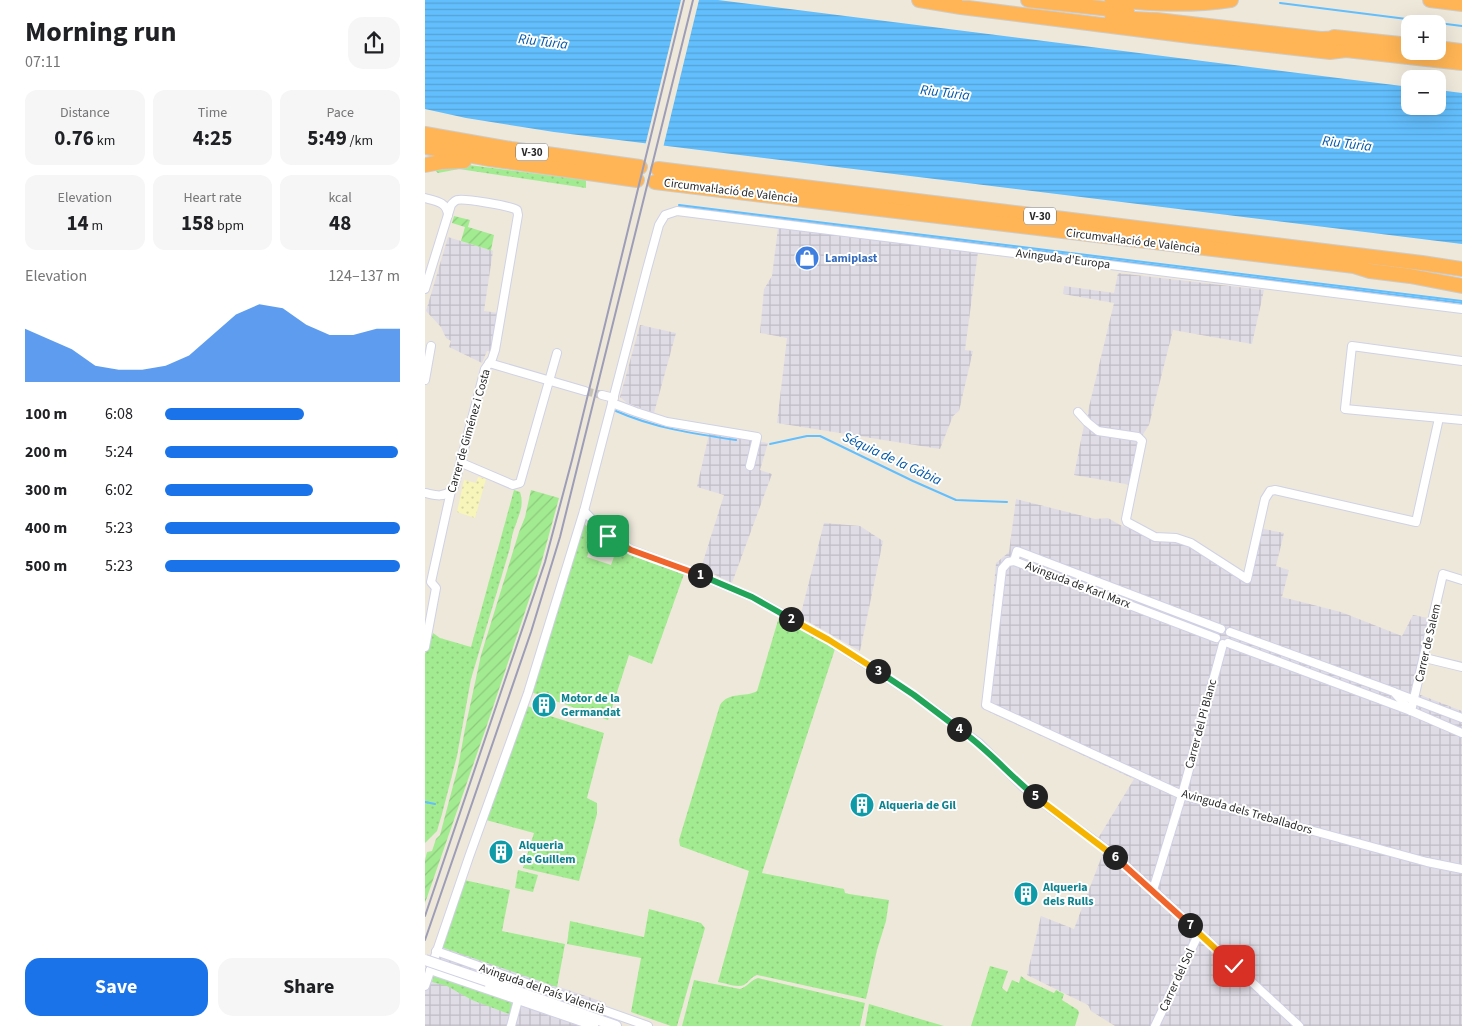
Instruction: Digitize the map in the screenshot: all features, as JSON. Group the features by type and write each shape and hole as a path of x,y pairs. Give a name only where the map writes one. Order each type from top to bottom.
{"highway":[{"path":"919,0 961,7 1462,70"},
{"path":"1028,0 1401,44"},
{"path":"1112,0 1175,5 1231,0"},
{"path":"1430,0 1462,4"},
{"path":"944,3 961,2 1087,17 1157,20 1321,39 1342,38"},
{"path":"1446,49 1462,51"},
{"path":"1330,52 1346,50 1462,63"},
{"name":"V-30","path":"425,134 638,173 489,159 425,147"},
{"path":"425,165 489,159"},
{"name":"Circumval·lació de València","path":"1462,269 657,175 1354,266 1370,271 1411,276 1462,286"},
{"path":"1354,266 1372,265 1462,276"}],"main road":[{"path":"425,960 616,1026"}],"street":[{"path":"425,198 443,203 448,209 448,215 425,290"},
{"name":"Carrer de Giménez i Costa","path":"425,647 435,588 428,581 485,369 495,350 518,214 517,210 510,207 462,200 453,203 448,215"},
{"name":"Avinguda d'Europa","path":"613,400 659,226 665,214 677,211 1462,309"},
{"path":"425,380 431,346"},
{"path":"1462,361 1352,346 1345,409 1462,420"},
{"path":"461,456 462,462 477,470 513,485 518,485 557,353"},
{"path":"489,363 585,390"},
{"path":"602,395 636,412 667,422 757,437 750,466"},
{"path":"425,986 528,694 584,511 613,400"},
{"path":"1078,412 1098,431 1138,437 1142,441 1126,519 1127,522 1155,537 1176,538 1191,543 1247,579 1265,499 1270,491 1275,490 1416,522 1439,418"},
{"path":"425,493 443,496 452,489 463,471 469,469 477,470"},
{"path":"584,511 608,536 631,550 697,574 752,597 829,640 889,678 979,743 1022,786 1101,845 1153,890 1299,1026"},
{"name":"Avinguda de Karl Marx","path":"1216,638 1014,561 1017,551 1221,629"},
{"name":"Avinguda dels Treballadors","path":"1014,561 1007,562 1002,569 986,705 1182,795 1422,860 1462,869"},
{"name":"Carrer de Salem","path":"1411,711 1425,658 1443,574 1462,580"},
{"path":"1462,718 1225,629 1221,629 1217,634 1216,638 1220,643 1411,711 1462,732"},
{"path":"1225,644 1231,638 1230,632"},
{"name":"Carrer del Pi Blanc","path":"1153,890 1225,644"},
{"path":"1425,658 1462,667"},
{"path":"1394,692 1411,711"},
{"name":"Carrer del Sol","path":"1155,1026 1199,933"},
{"name":"Avinguda del País Valencià","path":"436,951 648,1026"},
{"name":"Avinguda del País Valencià","path":"430,970 594,1026"},
{"path":"511,1026 519,1000"}],"shaded area":[{"path":"778,228 978,252 965,350 973,351 959,411 953,416 940,449 777,423 787,338 760,333 764,289 772,276"},
{"path":"448,237 493,251 484,311 499,313 491,352 487,351 482,363 449,347 451,341 446,338 441,327 426,311"},
{"path":"1118,273 1264,290 1252,344 1173,330 1149,425 1142,436 1144,444 1131,485 1074,475 1084,425 1088,420 1088,411 1114,303 1063,294 1064,286 1114,293"},
{"path":"640,325 676,333 654,413 627,403 620,397"},
{"path":"709,434 768,443 760,470 772,474 732,583 701,568 724,495 697,487"},
{"path":"1016,499 1095,519 1108,518 1122,526 1157,537 1184,540 1246,578 1259,528 1284,533 1276,566 1289,570 1282,597 1341,612 1402,636 1413,615 1438,620 1418,694 1462,711 1462,1026 1115,1026 1091,1011 1088,1005 1027,975 1041,916 1074,929 1103,853 1094,845 1134,779 983,709 996,563 1009,552"},
{"path":"824,523 860,526 883,541 860,651 800,617"},
{"path":"435,944 606,1003 596,1026 425,1026 425,972"}],"green space":[{"path":"469,165 586,180 586,188 459,169 438,173 433,169"},
{"path":"454,216 470,220 468,227 494,235 491,250 493,251 461,241 465,227 452,223"},
{"path":"514,490 520,492 521,508 471,679 457,756 442,814 437,831 425,843 425,654 433,633 440,638 471,647"},
{"path":"531,490 559,498 541,564 425,903 425,860 427,852 432,851 436,839 440,835 458,767 481,655 525,517"},
{"path":"584,524 600,535 587,557 611,565 617,549 684,574 652,664 629,655 608,720 531,692"},
{"path":"779,617 835,649 762,873 844,889 845,893 849,894 889,900 886,921 877,950 866,999 757,975 741,986 718,982 749,871 680,846 679,840 720,705 732,696 757,691"},
{"path":"527,706 551,714 550,716 604,733 587,798 597,803 597,814 579,881 523,868 534,833 486,820"},
{"path":"518,870 538,875 533,892 515,888"},
{"path":"464,880 510,890 502,931 565,944 557,987 441,947"},
{"path":"649,909 701,923 705,928 677,1026 671,1026 631,1012 641,958 567,944 570,921 644,937"},
{"path":"990,966 1008,971 1002,988 1007,992 1012,980 1019,983 1021,976 1054,993 1056,990 1064,994 1062,1000 1078,1010 1079,1013 1075,1026 971,1026"},
{"path":"434,975 512,1002 509,1014 472,1000 447,986 432,982"},
{"path":"758,978 865,1003 860,1026 682,1026 694,980 740,989"},
{"path":"869,1004 944,1026 865,1026"}],"sand":[{"path":"478,477 486,479 475,518 457,512 464,480 476,483"}],"water":[{"name":"Riu Túria","path":"425,0 718,0 1401,86 1401,115 1446,115 1446,91 1462,93 1462,244 554,132 466,118 425,109"}],"pier":[{"path":"681,0 699,0 663,148 645,146"}],"waterway":[{"path":"1280,3 1462,26"},
{"path":"679,205 1462,301"},
{"path":"679,207 1462,303"},
{"name":"Séquia de la Gàbia","path":"616,411 660,426 736,440"},
{"name":"Séquia de la Gàbia","path":"770,444 807,436 820,436 956,500 1007,502"},
{"path":"425,802 435,804"}],"tunnel":[{"path":"585,391 602,395"}],"railway":[{"path":"425,916 545,562 572,460 684,0"},
{"path":"425,940 531,632 560,537 693,0"}],"place":[{"name":"Lamiplast","path":"807,258"},
{"name":"Motor de la Germandat","path":"544,705"},
{"name":"Alqueria de Gil","path":"862,805"},
{"name":"Alqueria de Guillem","path":"501,852"},
{"name":"Alqueria dels Rulls","path":"1026,894"}],"route":[{"path":"608,536 631,550 697,574 752,597 829,640 896,682 979,743 1022,786 1101,845 1153,890 1234,966"}]}
